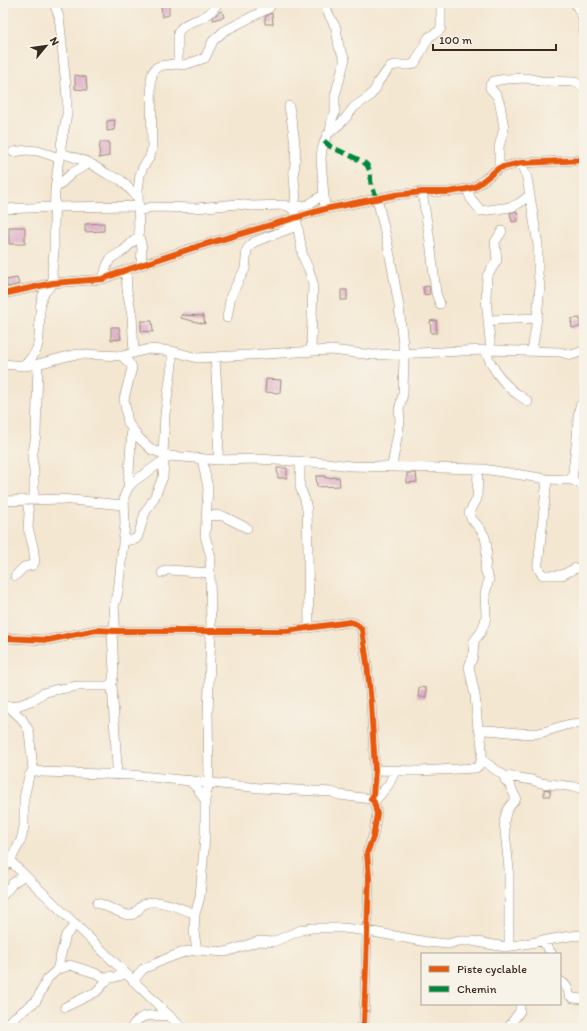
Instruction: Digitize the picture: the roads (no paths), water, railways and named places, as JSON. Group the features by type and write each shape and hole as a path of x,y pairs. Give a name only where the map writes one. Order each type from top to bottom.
{"street":[{"path":"24,366 37,349 40,337 41,300 43,294 53,283 52,272 54,252 55,189 67,114 67,97 61,34 59,17 54,3"},
{"path":"176,64 178,60 178,33 180,29 189,22 207,15 218,3"},
{"path":"142,265 142,248 139,236 140,175 143,167 150,157 152,148 152,72 154,68 160,66 176,64 184,65 205,58 213,41 224,31 269,8 272,3"},
{"path":"325,3 328,13 336,28 339,47 345,59 335,96 335,113 332,119 330,132"},
{"path":"325,210 321,154 324,141 330,132 344,120 354,107 370,96 376,88 378,82 391,66 411,66 416,63 429,38 441,28 441,3"},
{"path":"575,3 583,18 584,33"},
{"path":"500,168 499,147 504,128 500,104 497,96 490,88 492,83 506,79 526,78 540,81 575,82 584,87"},
{"path":"289,106 294,140 294,185 296,194 295,218 303,257 313,283 311,351"},
{"path":"13,152 27,150 38,151 90,163 121,180 139,205"},
{"path":"3,294 53,283 103,279 196,247 295,218 377,198 422,192 448,192 467,189 475,186 500,168 521,163 584,160"},
{"path":"55,189 72,173 90,163"},
{"path":"521,163 527,178 538,246 538,274 540,286 532,351"},
{"path":"467,189 471,199 481,210 511,207 518,204 530,195"},
{"path":"422,192 436,293 440,304"},
{"path":"227,318 231,295 245,269 247,249 250,244 295,218 298,205 310,203 318,197 324,196"},
{"path":"377,198 388,245 399,306 404,354 402,394 399,410 400,422 392,466"},
{"path":"3,209 139,205 151,207 197,208 237,204 252,206 285,205 295,218"},
{"path":"502,231 495,242 497,260 487,276 486,299 490,364 499,376 528,402"},
{"path":"103,279 107,264 111,258 123,252 139,236"},
{"path":"126,270 127,290 132,316 134,353"},
{"path":"488,320 537,318"},
{"path":"3,364 24,366 72,355 122,356 149,349 172,351 197,358 331,350 373,355 488,350 560,352 570,355 584,351"},
{"path":"123,540 136,539 138,536 145,513 154,498 163,476 166,457 165,414 172,365 172,351"},
{"path":"122,356 131,364 132,368 124,399 128,423 139,438 152,450 166,457 218,460 257,459 351,466 478,469 572,480 584,486"},
{"path":"215,357 220,422 218,460"},
{"path":"15,576 24,567 33,565 35,562 33,546 28,528 34,471 32,458 36,435 38,364"},
{"path":"572,480 578,417 580,406 584,402"},
{"path":"128,488 132,428"},
{"path":"116,771 112,684 114,680 114,672 112,629 115,620 114,606 118,593 125,524 123,505 124,497 128,488 133,482 166,457"},
{"path":"197,950 194,932 195,914 200,897 202,882 205,836 205,800 209,782 208,713 211,631 211,557 204,536 208,488 202,459"},
{"path":"300,462 300,487 305,500 307,515 309,628"},
{"path":"375,770 394,772 476,768 480,765 482,760 480,730 477,726 475,695 469,667 473,656 474,641 480,632 486,615 486,594 489,580 485,570 485,537 469,513 477,499 478,469"},
{"path":"547,478 537,564 538,568 543,575 562,575 576,568 584,569"},
{"path":"3,501 61,500 123,505"},
{"path":"206,515 223,516 247,528"},
{"path":"162,573 166,570 170,570 210,573"},
{"path":"3,638 48,640 96,630 112,629 286,631 350,622 356,623 362,630 367,663 375,770 373,800 377,814 373,837 366,853 369,878 368,931 364,1023 359,1028"},
{"path":"6,707 17,706 43,693 54,690 78,686 107,686 112,684"},
{"path":"3,869 6,857 21,840 24,827 24,798 29,776 33,770 29,731 22,718 6,707"},
{"path":"480,730 524,734 539,733 559,726 584,724"},
{"path":"482,760 506,776 541,783 584,788"},
{"path":"33,770 42,772 116,771 126,775 260,788 332,792 339,795 373,800"},
{"path":"373,800 389,784 394,772"},
{"path":"506,776 505,780 509,784 516,798 509,807 504,822 509,869 508,949"},
{"path":"189,780 197,788 205,800"},
{"path":"6,857 182,1028"},
{"path":"3,895 13,883 25,875"},
{"path":"98,903 129,915 135,913 145,903 152,902 165,903 195,914"},
{"path":"57,970 66,935 76,924"},
{"path":"3,1026 36,1001 48,978 57,970 70,965 108,979 129,977 154,964 184,952 197,950 226,952 259,941 273,942 301,930 312,928 343,928 448,944 458,941 472,941 518,950 542,940 584,935"},
{"path":"542,940 551,953"},
{"path":"65,1006 96,992 112,976 116,964"},
{"path":"561,981 569,989 569,995 573,998 584,1000"},
{"path":"508,1028 520,1011 520,1005"},
{"path":"131,1028 136,1020 143,1016 170,1016"}]}
